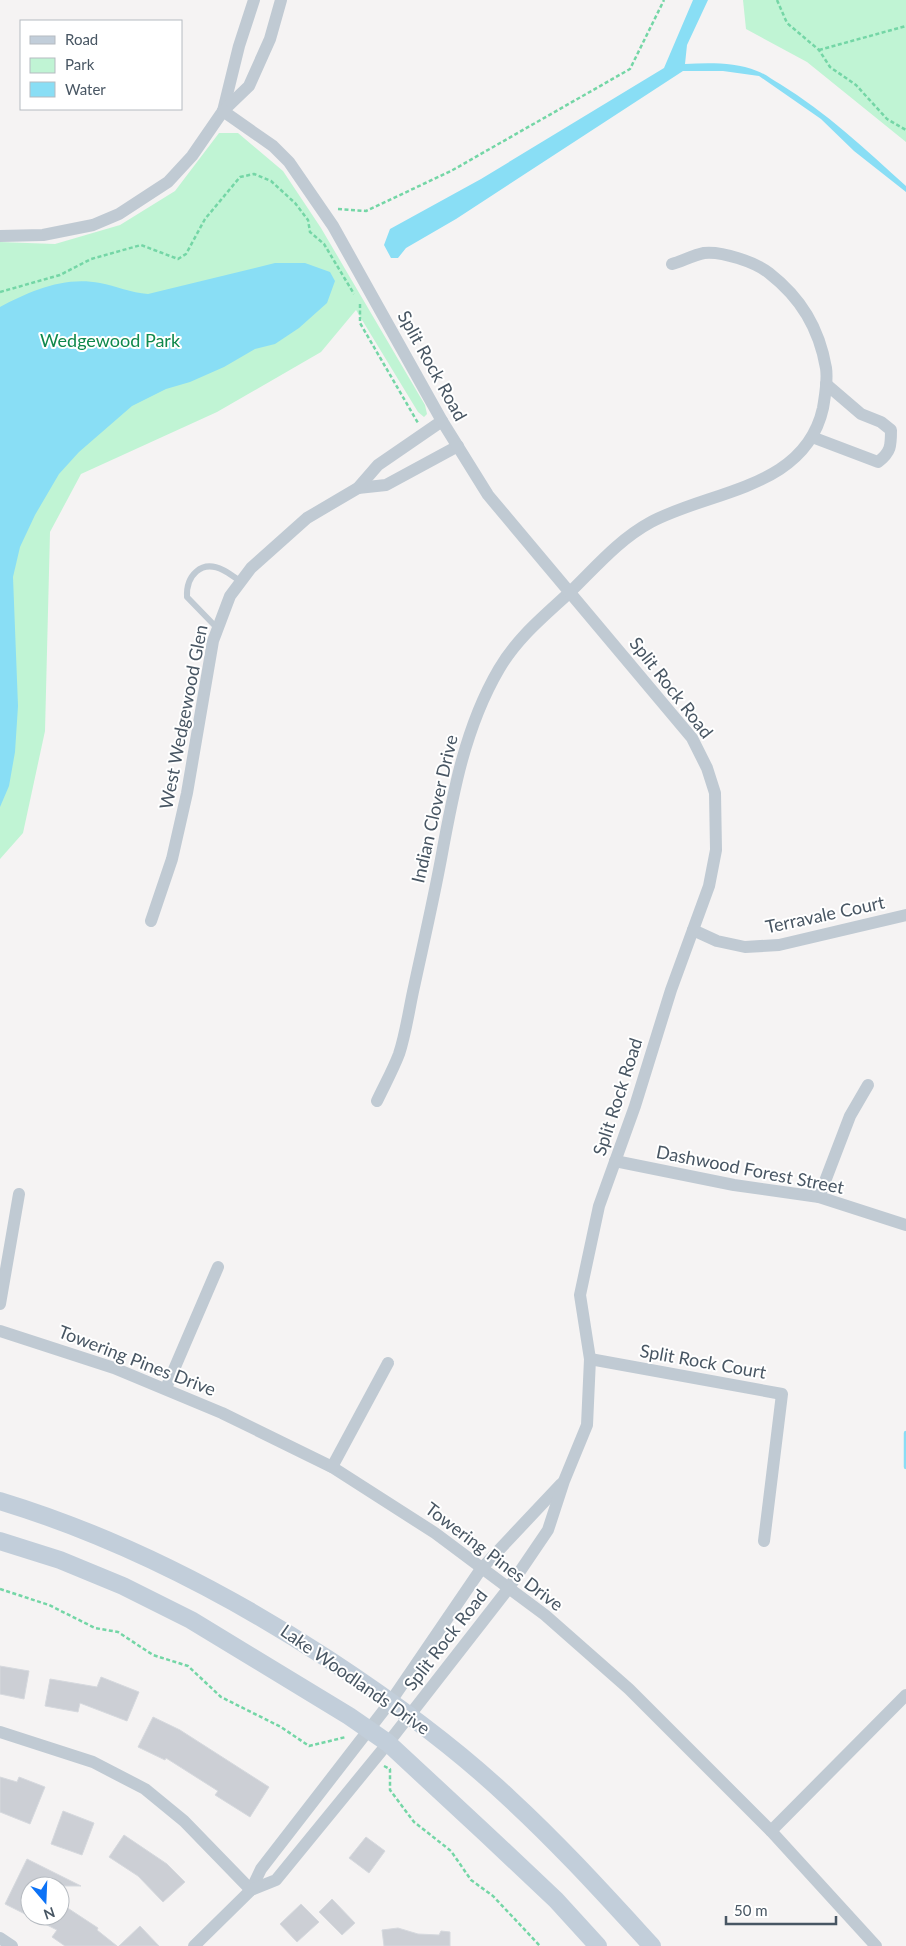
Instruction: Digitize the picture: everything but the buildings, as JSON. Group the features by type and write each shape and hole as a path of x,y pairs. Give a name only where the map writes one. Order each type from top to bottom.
{"main road":[{"name":"Lake Woodlands Drive","path":"0,1501 66,1523 133,1550 214,1590 274,1624 391,1701 509,1798 573,1860 652,1946"},
{"name":"Lake Woodlands Drive","path":"0,1541 60,1560 123,1586 191,1620 289,1677 368,1729 388,1743 556,1900 598,1946"}],"street":[{"path":"223,111 239,46 254,0"},
{"path":"0,236 43,235 68,232 119,214 168,182 192,156 223,111 248,86 270,39 281,0"},
{"name":"Split Rock Road","path":"223,111 273,146 289,162 326,214 442,421 488,495 686,730 707,768 715,793 716,850 709,886 599,1206 580,1295 590,1359 587,1425 564,1481 548,1530 508,1588 410,1715 276,1880 251,1890"},
{"name":"Indian Clover Drive","path":"378,1101 399,1053 431,911 456,777 479,706 500,667 516,645 539,620 570,592 598,562 626,539 650,523 678,510 763,479 783,467 803,451 812,437 820,418 826,384 823,354 817,332 806,311 789,290 765,270 738,258 706,253 672,264"},
{"path":"812,437 878,462 888,455 891,448 891,430 881,422 860,414 826,384"},
{"name":"West Wedgewood Glen","path":"151,920 172,859 187,793 217,628 230,596 240,581 269,550 307,518 358,488 378,465 442,421"},
{"name":"West Wedgewood Glen","path":"358,488 386,485 458,446"},
{"name":"Terravale Court","path":"693,930 717,941 745,947 779,946 906,915"},
{"path":"819,1197 850,1116 868,1085"},
{"name":"Dashwood Forest Street","path":"615,1161 734,1185 819,1197 906,1225"},
{"path":"0,1304 19,1194"},
{"path":"166,1388 218,1267"},
{"name":"Towering Pines Drive","path":"0,1330 166,1388 222,1412 332,1467 435,1533 545,1615 629,1689 771,1831 876,1946"},
{"name":"Split Rock Court","path":"590,1359 782,1394 764,1541"},
{"path":"332,1467 388,1364"},
{"name":"Split Rock Road","path":"194,1946 251,1890 262,1869 355,1745 391,1701 481,1569 564,1481"},
{"path":"771,1831 906,1694"},
{"path":"0,1732 93,1762 145,1789 184,1820 251,1890"},
{"path":"0,1938 12,1946"}],"lane":[{"path":"217,628 187,598 186,586 193,574 207,566 221,569 240,581"}],"path":[{"path":"308,220 339,209 366,211 452,171 630,69 664,0"},
{"path":"777,0 788,23 819,50 830,66 856,85 888,118 906,130"},
{"path":"819,50 906,26"},
{"path":"0,292 60,275 91,259 141,246 178,259 186,254 205,218 240,177 254,174 271,181 296,204 308,220 310,232 324,244 356,296"},
{"path":"360,300 360,323 424,433"},
{"path":"0,1590 49,1605 95,1628 118,1632 153,1655 188,1666 221,1697 281,1727 310,1746 346,1737 355,1745"},
{"path":"375,1759 390,1769 390,1790 414,1822 452,1851 472,1880 493,1896 540,1946"}],"green space":[{"path":"743,0 906,0 906,142 807,62 746,29"},
{"name":"Wedgewood Park","path":"219,133 238,133 283,171 321,228 425,405 427,414 424,417 418,412 356,310 321,352 217,412 81,474 50,532 45,731 23,833 0,859 0,242 55,244 120,225 175,191"}],"water":[{"path":"693,0 708,0 687,45 685,64 712,63 730,65 748,68 766,75 797,95 845,132 906,186 906,192 854,151 821,119 759,76 723,71 683,71 456,219 406,248 398,258 391,258 384,245 390,229 481,179 664,68"},
{"path":"275,263 305,263 330,272 335,281 327,303 299,328 275,344 255,349 224,367 190,382 166,389 132,406 79,452 59,474 35,515 20,547 13,577 18,706 15,752 9,786 0,807 0,307 35,291 60,283 87,281 148,294"}],"waterway":[{"path":"906,1433 906,1467"}]}
